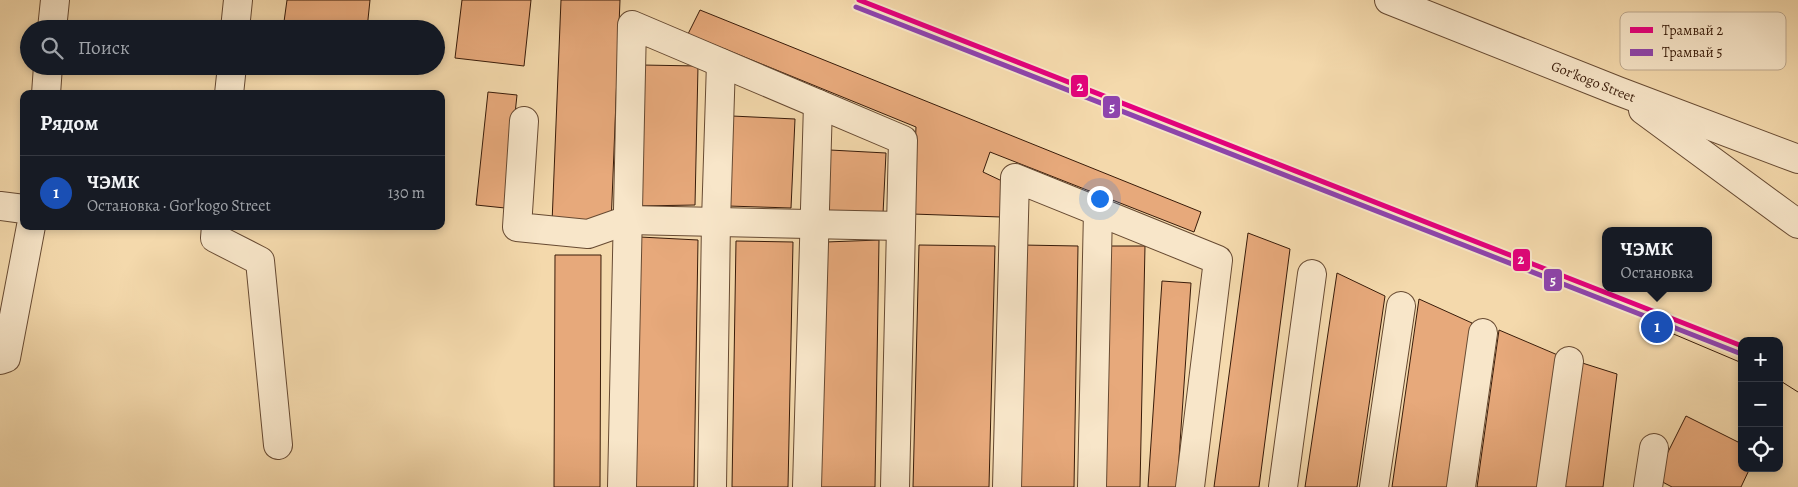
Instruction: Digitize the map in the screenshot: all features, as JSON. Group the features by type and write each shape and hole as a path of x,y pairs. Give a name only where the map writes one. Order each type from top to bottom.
{"street":[{"path":"53,20 55,0"},
{"path":"236,20 238,0"},
{"name":"Gor'kogo Street","path":"1389,0 1428,8 1618,91 1798,159"},
{"path":"622,487 632,25 903,140 895,487"},
{"path":"712,487 716,221 721,63"},
{"path":"46,90 47,75"},
{"path":"229,90 231,75"},
{"path":"1618,91 1788,219 1798,224"},
{"path":"807,487 818,104"},
{"path":"524,121 517,227 588,234 628,220 901,226"},
{"path":"1007,487 1015,178 1218,260 1190,487"},
{"path":"0,206 20,208"},
{"path":"1092,487 1098,211"},
{"path":"0,360 6,358 30,230"},
{"path":"216,230 215,238 260,261 278,445"},
{"path":"1283,487 1312,274"},
{"path":"1374,487 1401,306"},
{"path":"1461,487 1483,333"},
{"path":"1551,487 1569,361"},
{"path":"1648,487 1654,448"}],"building":[{"path":"287,0 370,0 368,20 284,20"},
{"path":"462,0 531,0 524,66 455,58"},
{"path":"561,0 620,0 611,225 552,223"},
{"path":"700,10 1201,212 1194,232 990,152 983,172 1002,181 1001,217 912,214 916,127 688,34"},
{"path":"642,65 698,66 695,205 640,206"},
{"path":"488,92 517,95 505,208 476,205"},
{"path":"732,116 795,119 791,208 728,206"},
{"path":"830,150 886,153 883,214 827,211"},
{"path":"1248,233 1290,249 1259,487 1214,487"},
{"path":"640,237 698,240 694,487 633,487"},
{"path":"879,240 875,487 819,487 826,242"},
{"path":"736,241 793,242 788,487 732,487"},
{"path":"919,245 995,246 989,487 913,487"},
{"path":"1022,245 1078,246 1074,487 1019,487"},
{"path":"1110,246 1145,246 1140,487 1103,487"},
{"path":"555,255 601,255 600,487 554,487"},
{"path":"1337,273 1385,296 1357,487 1305,487"},
{"path":"1162,281 1191,283 1177,487 1148,487"},
{"path":"1419,299 1472,323 1448,487 1392,487"},
{"path":"1499,330 1560,356 1541,487 1477,487"},
{"path":"1576,361 1617,374 1603,487 1559,487"},
{"path":"1686,416 1738,442 1738,472 1748,472 1741,487 1672,487 1655,478"}],"tram line":[{"name":"2","path":"859,0 1602,291"},
{"name":"5","path":"856,7 1738,353"},
{"name":"2","path":"1604,292 1738,344"},
{"path":"1657,327 1738,361"},
{"path":"1782,382 1798,392"}],"place":[{"name":"ЧЭМК","path":"1657,327"}]}
